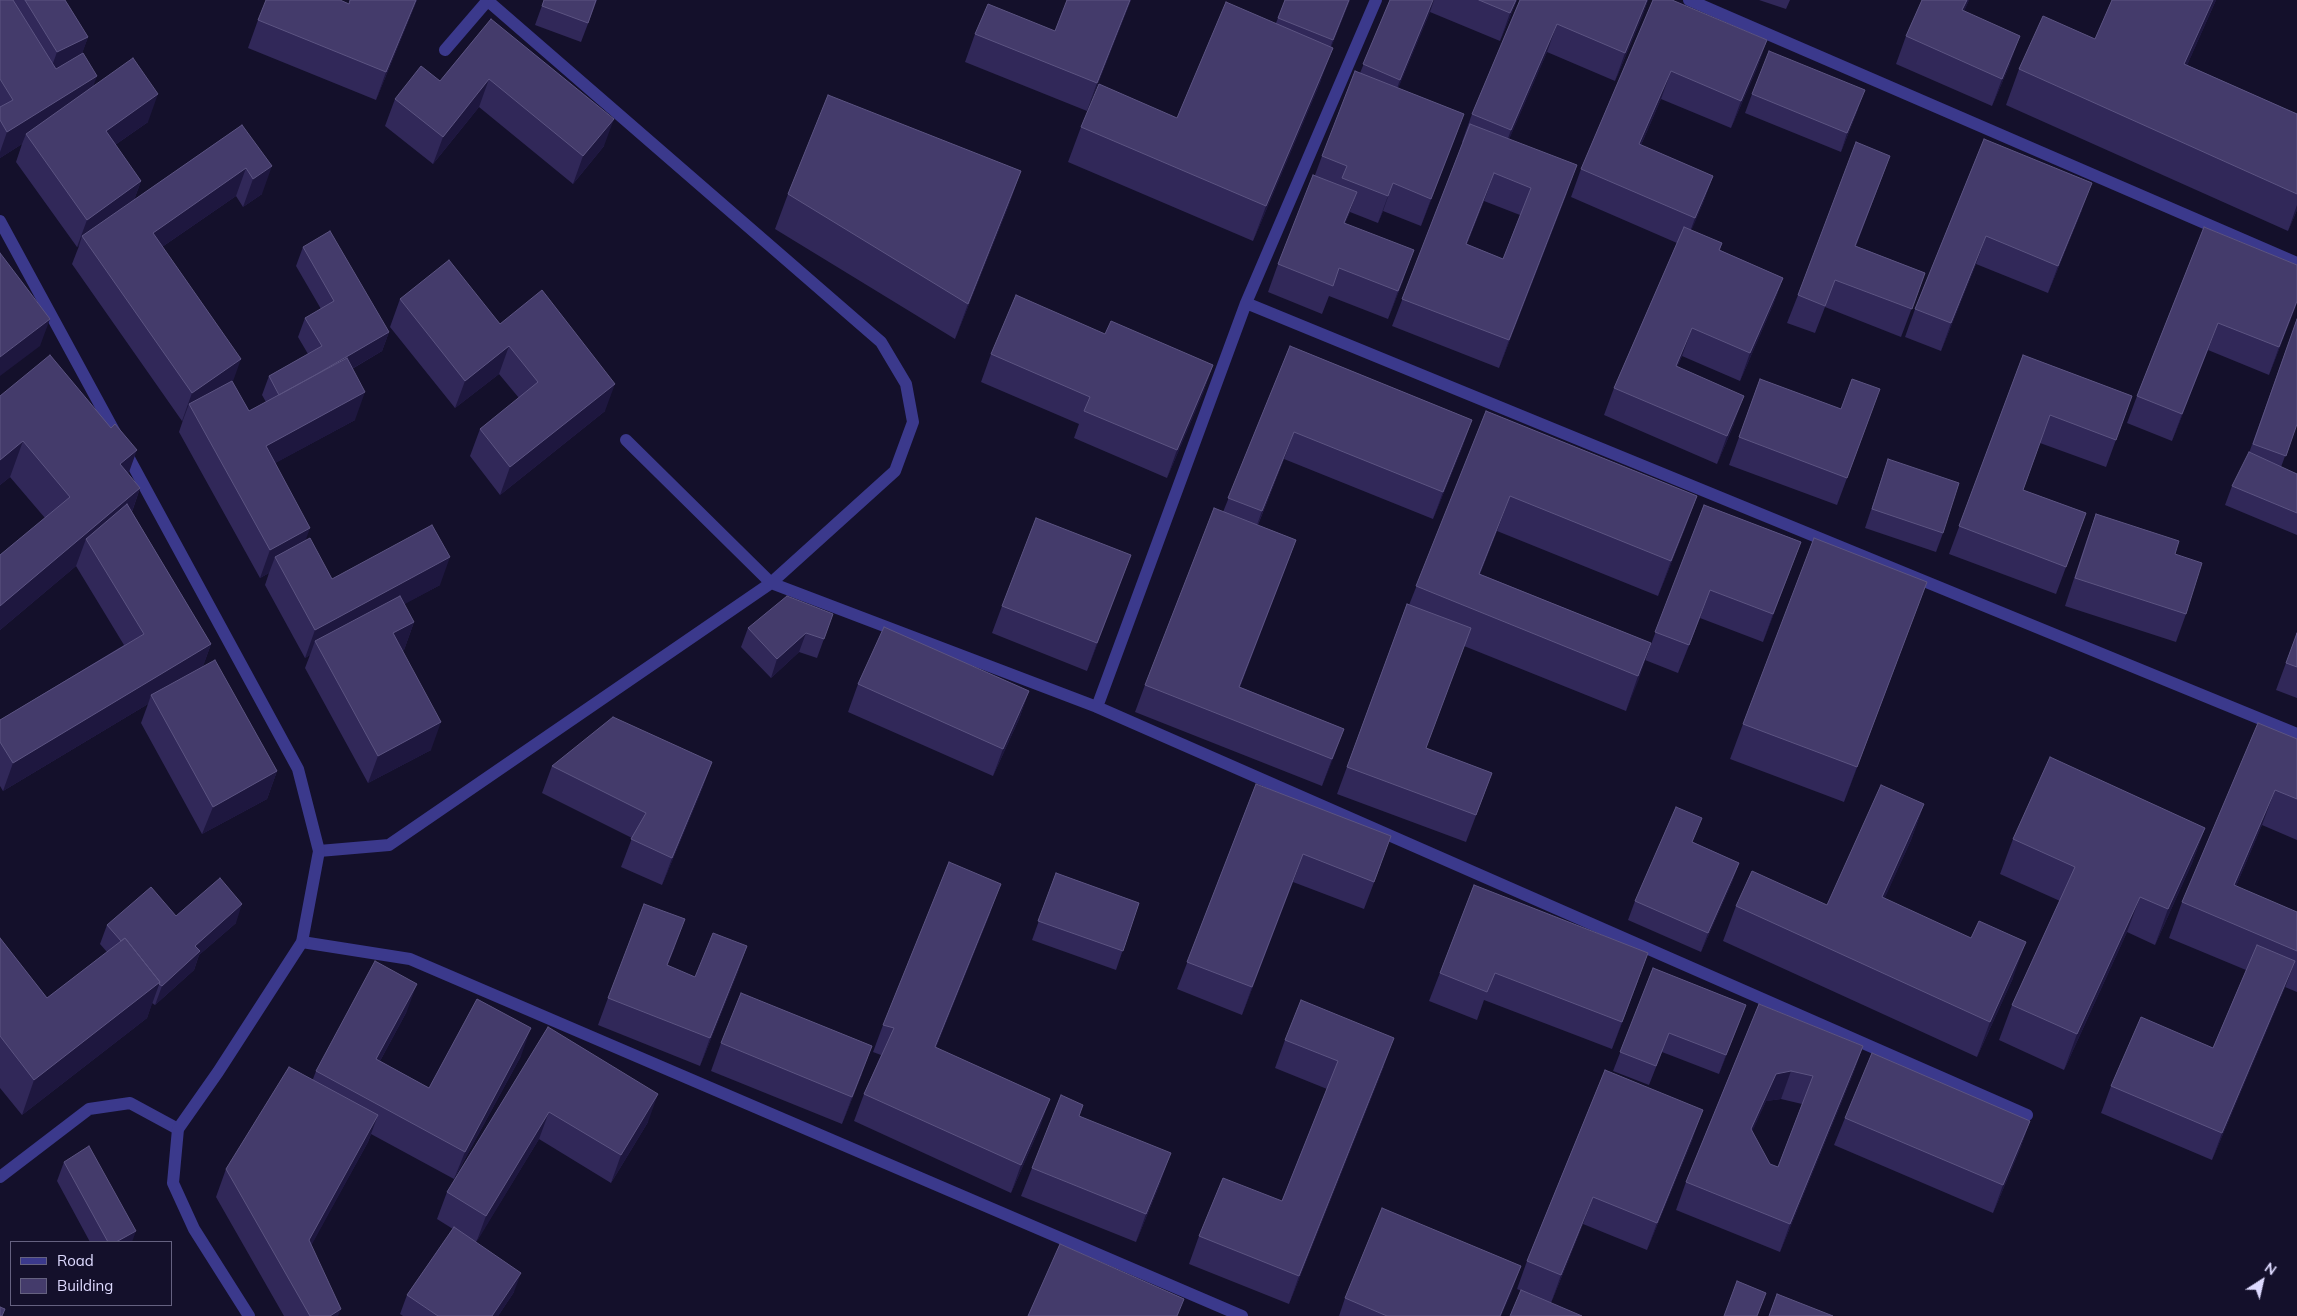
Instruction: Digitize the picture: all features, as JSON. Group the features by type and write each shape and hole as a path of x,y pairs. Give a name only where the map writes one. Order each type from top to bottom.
{"street":[{"path":"319,851 389,845 770,583 895,471 913,422 906,384 881,342 488,0 445,50"},
{"path":"1097,707 1246,303 1376,0"},
{"path":"1689,0 2297,263"},
{"path":"0,221 298,769 319,851 302,942 218,1072 178,1129 173,1183 194,1229 249,1316"},
{"path":"1246,303 2297,734"},
{"path":"626,440 770,583 1097,707 2027,1116"},
{"path":"302,942 410,959 1242,1316"},
{"path":"0,1177 89,1110 130,1103 178,1129"}],"building":[{"path":"0,0 13,0 56,69 83,53 97,76 7,132 0,120 0,107 13,100 0,79"},
{"path":"25,0 65,0 88,37 57,52"},
{"path":"266,0 340,0 349,4 350,0 416,0 386,72 258,20"},
{"path":"544,0 596,0 588,23 542,6"},
{"path":"1067,0 1130,0 1097,83 975,34 988,4 1055,31"},
{"path":"1285,0 1349,0 1333,40 1278,18"},
{"path":"1390,0 1433,0 1400,80 1363,64"},
{"path":"1479,0 1516,0 1510,13"},
{"path":"1520,0 1647,0 1625,53 1557,24 1511,130 1472,114"},
{"path":"1653,0 1672,0 1767,40 1741,101 1671,71 1639,144 1713,176 1695,218 1581,169"},
{"path":"1922,0 1967,0 1962,10 2020,36 2002,79 1906,36"},
{"path":"2112,0 2213,0 2184,64 2297,114 2297,194 2019,69 2043,16 2095,39"},
{"path":"1226,2 1333,48 1266,206 1081,127 1099,84 1177,118"},
{"path":"491,19 614,119 583,156 489,79 443,137 395,99 421,66 440,81"},
{"path":"1769,51 1865,90 1847,133 1752,94"},
{"path":"133,58 158,94 106,131 141,181 87,220 26,134"},
{"path":"1355,71 1464,114 1431,199 1393,183 1388,196 1342,178 1347,166 1322,156"},
{"path":"828,95 1021,171 968,304 788,194"},
{"path":"1470,124 1577,165 1509,340 1402,299","holes":["1494,173 1531,188 1503,259 1466,244"]},
{"path":"242,125 272,166 253,179 246,168 153,233 241,359 192,393 82,236"},
{"path":"1984,139 2092,183 2058,266 1986,236 1951,323 1915,309"},
{"path":"1856,142 1890,156 1855,246 1925,273 1912,309 1835,280 1825,306 1798,295"},
{"path":"1313,175 1357,192 1344,223 1414,250 1398,291 1339,268 1333,286 1278,264"},
{"path":"1684,227 1722,243 1719,250 1783,278 1750,353 1692,328 1676,366 1744,396 1727,436 1614,388"},
{"path":"2204,227 2297,265 2297,301 2279,347 2218,323 2182,414 2137,396"},
{"path":"330,231 389,332 279,395 269,376 322,346 305,318 334,301 303,247"},
{"path":"0,253 50,319 0,357"},
{"path":"449,260 500,324 542,290 615,384 510,467 480,429 538,382 509,346 465,381 400,299"},
{"path":"1016,295 1105,334 1111,321 1213,365 1177,450 1084,411 1090,397 991,354"},
{"path":"2297,319 2297,424 2286,456 2253,444"},
{"path":"1290,346 1472,420 1443,492 1294,432 1262,511 1228,498"},
{"path":"50,355 111,428 115,424 137,450 120,464 140,488 0,606 0,555 70,497 23,441 0,460 0,396"},
{"path":"2023,355 2132,396 2116,440 2050,415 2023,490 2086,513 2066,567 1959,526"},
{"path":"347,358 365,392 266,446 310,528 270,550 189,404 232,381 249,411"},
{"path":"1760,379 1841,409 1852,379 1880,389 1847,478 1739,437"},
{"path":"1486,411 1697,496 1671,561 1510,496 1479,574 1651,643 1638,676 1416,586"},
{"path":"2249,452 2297,474 2297,513 2232,486"},
{"path":"1888,459 1959,483 1943,533 1872,509"},
{"path":"127,504 211,644 13,763 0,742 0,720 144,634 86,539"},
{"path":"1704,505 1801,542 1773,614 1710,590 1689,645 1655,632"},
{"path":"1214,508 1296,540 1239,687 1344,729 1332,759 1145,685"},
{"path":"2096,514 2179,541 2175,554 2202,563 2186,614 2075,578"},
{"path":"1036,518 1131,555 1097,643 1002,606"},
{"path":"432,525 450,557 315,630 275,557 310,538 332,579"},
{"path":"1814,538 1927,582 1857,767 1743,724"},
{"path":"400,596 414,622 393,633 441,722 378,756 315,641"},
{"path":"787,596 833,614 824,639 806,633 777,659 748,628"},
{"path":"1407,604 1471,628 1426,748 1492,773 1476,815 1347,767"},
{"path":"884,627 1029,691 1003,749 858,684"},
{"path":"2297,633 2297,667 2286,663"},
{"path":"215,660 277,771 213,807 151,695"},
{"path":"613,717 712,762 672,858 631,839 646,813 552,766"},
{"path":"2258,723 2297,739 2297,799 2275,790 2234,885 2297,912 2297,951 2182,902"},
{"path":"2050,757 2205,828 2168,909 2140,897 2077,1034 2012,1005 2075,867 2013,839"},
{"path":"1256,784 1391,836 1374,882 1303,854 1252,987 1187,962"},
{"path":"1881,785 1924,804 1882,897 1971,938 1979,921 2026,942 1990,1022 1736,906 1752,871 1827,905"},
{"path":"1676,807 1702,818 1692,842 1739,863 1708,933 1635,901"},
{"path":"949,862 1001,884 935,1047 1050,1099 1021,1165 864,1094 894,1028 883,1025"},
{"path":"1056,873 1139,903 1123,951 1038,921"},
{"path":"220,878 242,904 195,946 200,951 162,986 125,938 121,941 107,925 151,887 176,916"},
{"path":"1474,885 1648,953 1622,1022 1495,973 1487,992 1440,973"},
{"path":"644,904 685,919 667,965 695,977 713,933 747,946 710,1038 608,998"},
{"path":"0,938 47,998 125,938 160,982 34,1080 0,1036"},
{"path":"2257,945 2295,961 2222,1133 2111,1086 2141,1017 2213,1048"},
{"path":"375,961 417,984 376,1059 429,1088 477,999 531,1028 465,1152 316,1071"},
{"path":"1653,968 1746,1005 1726,1055 1669,1033 1656,1066 1620,1052"},
{"path":"741,993 872,1046 852,1097 721,1043"},
{"path":"1301,1000 1394,1038 1299,1276 1199,1236 1223,1178 1282,1201 1338,1061 1285,1040"},
{"path":"1759,1004 1863,1046 1790,1224 1686,1182","holes":["1791,1071 1813,1076 1778,1167 1770,1164 1751,1129 1776,1074"]},
{"path":"548,1027 658,1094 621,1155 549,1112 486,1216 447,1192"},
{"path":"1872,1053 2030,1121 2003,1185 1845,1118"},
{"path":"289,1067 378,1115 309,1240 341,1309 330,1316 310,1316 226,1169"},
{"path":"1605,1070 1703,1110 1657,1223 1593,1197 1561,1275 1527,1261"},
{"path":"1061,1095 1083,1105 1079,1116 1171,1153 1146,1214 1032,1168"},
{"path":"89,1146 136,1231 118,1241 107,1241 64,1162"},
{"path":"1382,1208 1521,1266 1500,1316 1387,1316 1345,1298"},
{"path":"454,1227 521,1273 492,1316 438,1316 407,1295"},
{"path":"1060,1244 1184,1299 1177,1316 1028,1316"},
{"path":"1737,1281 1766,1293 1757,1316 1724,1316"},
{"path":"1521,1290 1582,1316 1510,1316"},
{"path":"1777,1294 1833,1316 1769,1316"},
{"path":"0,1307 5,1309 2,1316 0,1316"}]}
